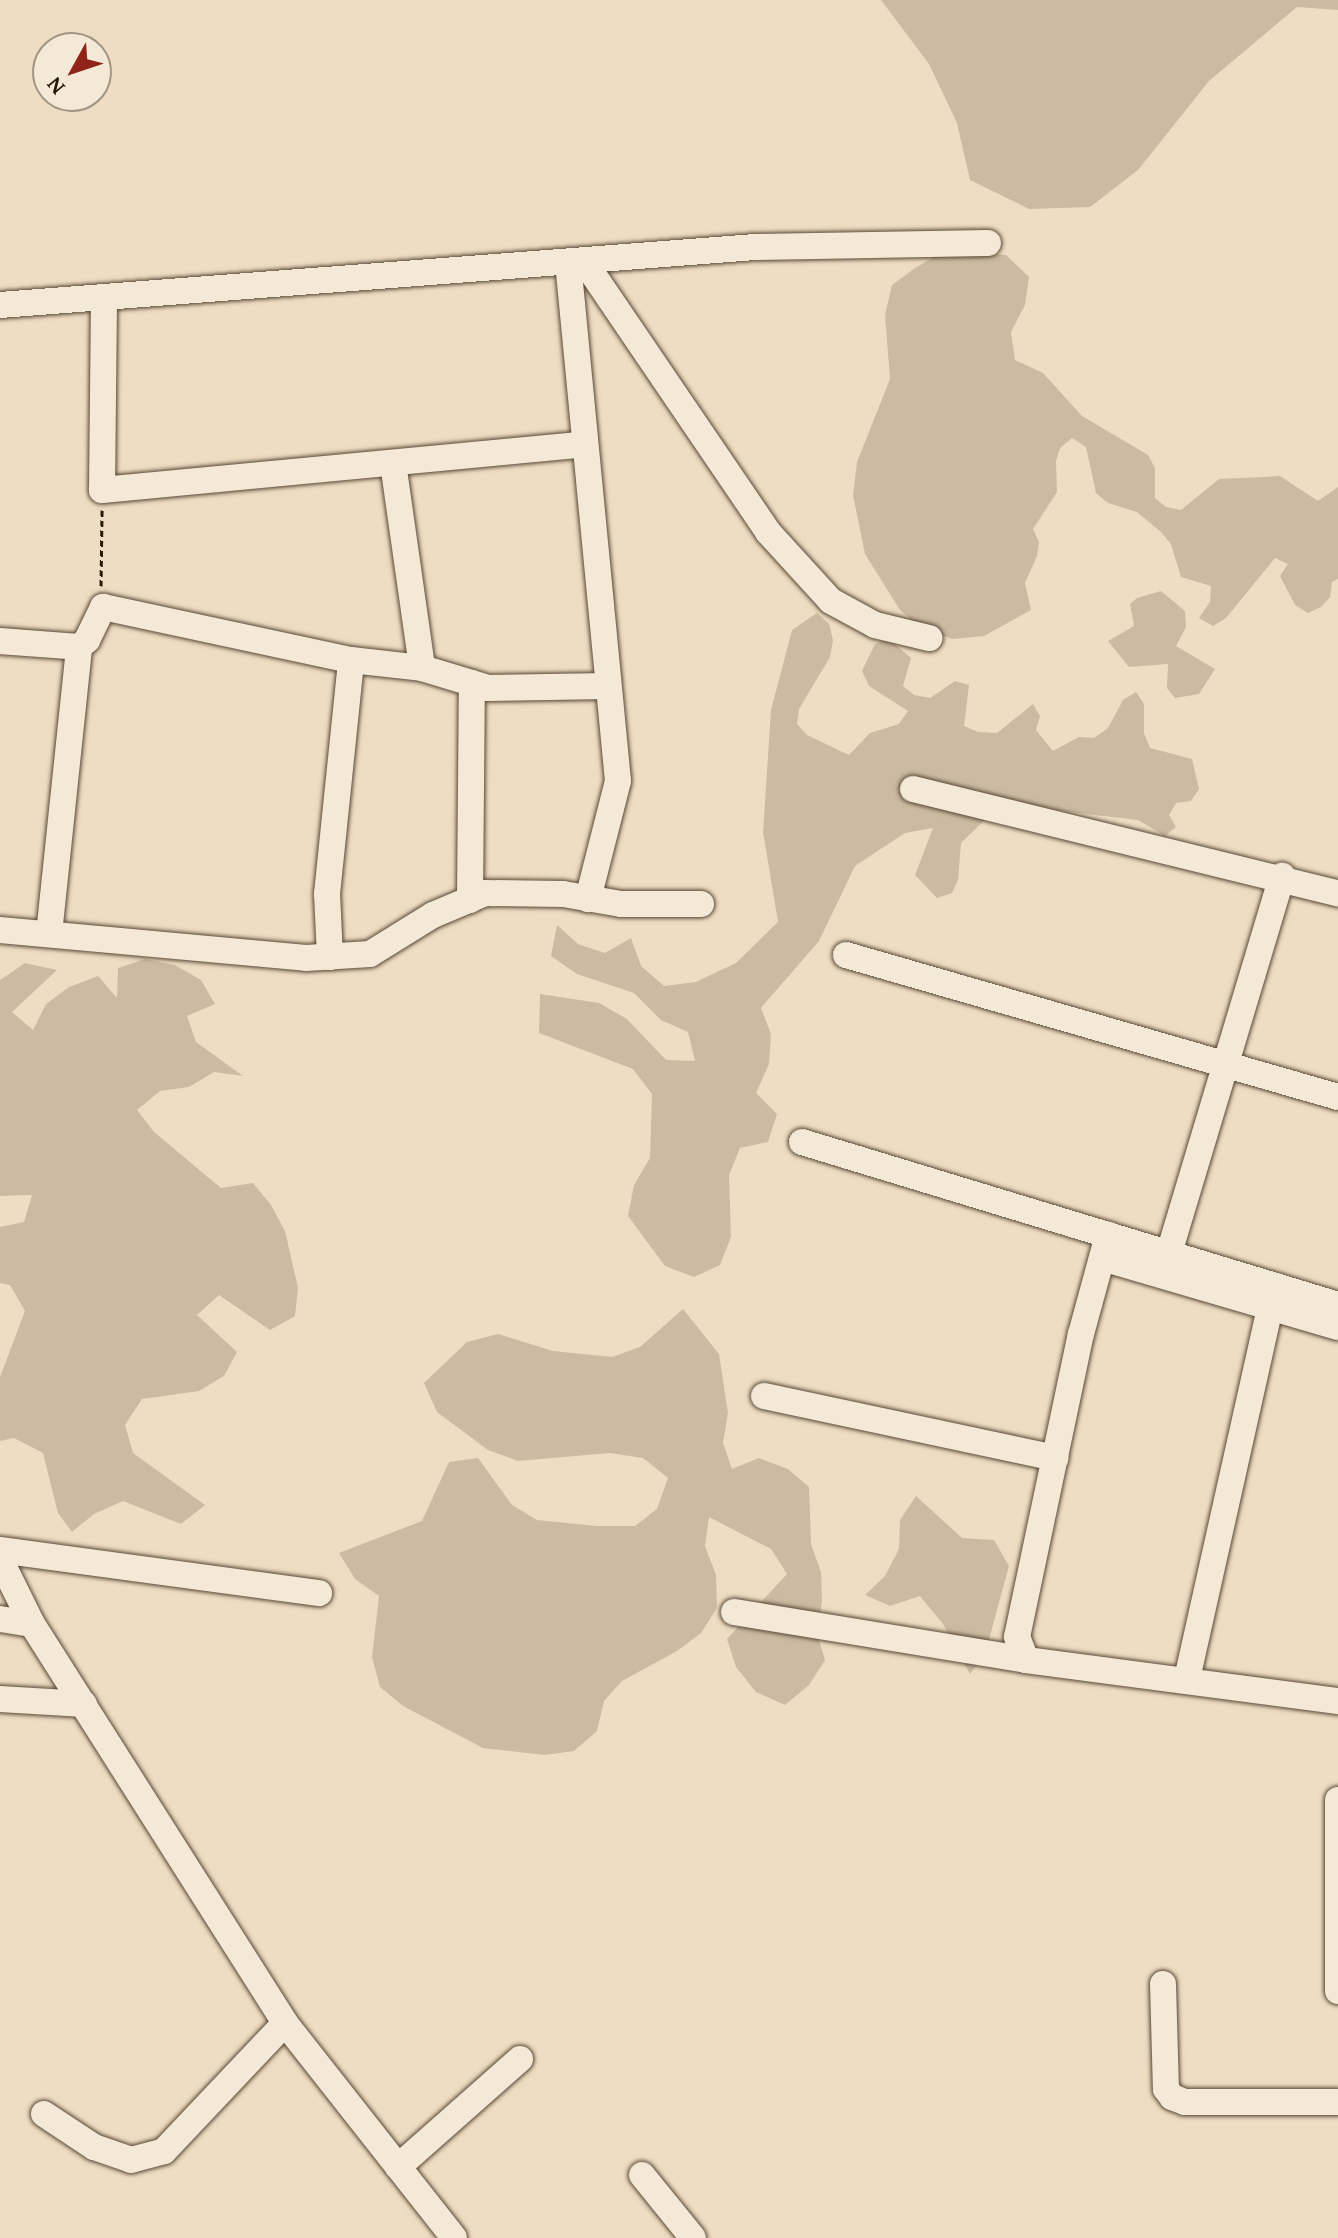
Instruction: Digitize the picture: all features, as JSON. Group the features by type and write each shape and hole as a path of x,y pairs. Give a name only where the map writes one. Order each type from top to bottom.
{"street":[{"path":"0,305 104,300 756,247 988,243"},
{"path":"576,262 582,445 618,781 588,899"},
{"path":"576,262 768,532 821,589 875,625 929,638"},
{"path":"104,300 102,490 582,445"},
{"path":"393,463 422,668"},
{"path":"49,934 79,647 87,640 103,607 351,660 422,668 472,683 531,689 608,686"},
{"path":"0,641 79,647"},
{"path":"330,957 327,894 351,660"},
{"path":"470,900 472,683"},
{"path":"913,789 1282,876 1338,893"},
{"path":"1169,1253 1282,876"},
{"path":"0,930 330,957 370,954 433,915 485,893 621,904 701,904"},
{"path":"846,955 1226,1062 1338,1097"},
{"path":"802,1142 1105,1246 1273,1296 1338,1305"},
{"path":"1105,1246 1169,1253 1338,1327"},
{"path":"1026,1660 1017,1637 1105,1246"},
{"path":"1187,1679 1273,1296"},
{"path":"764,1396 1055,1458"},
{"path":"0,1550 319,1593"},
{"path":"0,1559 32,1624 285,2023 454,2238"},
{"path":"734,1612 1026,1660 1338,1701"},
{"path":"0,1619 32,1624"},
{"path":"0,1699 84,1704"},
{"path":"1338,1800 1338,1991"},
{"path":"1163,1984 1166,2089 1172,2097 1185,2102 1338,2102"},
{"path":"44,2114 94,2147 131,2160 164,2151 285,2023"},
{"path":"398,2167 520,2059"},
{"path":"642,2175 693,2238"}],"path":[{"path":"102,490 103,607"}],"shaded area":[{"path":"881,0 1338,0 1338,10 1297,7 1209,81 1138,170 1090,207 1029,209 970,180 957,123 929,64"},
{"path":"941,253 1006,255 1029,277 1025,305 1011,332 1015,360 1043,373 1082,416 1148,455 1155,468 1155,498 1166,507 1181,510 1219,479 1280,476 1318,501 1338,487 1338,579 1332,582 1330,597 1321,607 1308,613 1295,605 1280,576 1288,564 1275,558 1226,618 1213,626 1199,618 1210,602 1211,586 1181,577 1171,544 1161,532 1137,512 1108,503 1096,493 1086,447 1072,438 1060,448 1056,461 1057,492 1033,529 1039,542 1037,556 1025,583 1031,610 984,636 953,639 922,629 900,610 865,554 853,495 857,462 890,379 885,315 892,285 915,268"},
{"path":"1161,591 1185,611 1186,627 1176,646 1215,669 1199,694 1175,698 1167,688 1168,664 1129,667 1108,641 1134,626 1130,604 1137,598"},
{"path":"817,613 829,624 833,640 830,657 799,709 797,724 807,735 849,755 870,733 899,724 908,711 869,686 862,671 875,644 889,639 911,658 903,686 914,695 930,698 955,681 969,685 964,726 978,732 997,733 1033,704 1040,716 1036,730 1053,751 1079,737 1094,738 1108,728 1123,700 1136,692 1144,704 1144,733 1150,748 1192,759 1199,789 1191,801 1176,803 1169,815 1176,827 1165,836 1138,820 1001,804 961,843 958,880 952,893 937,898 915,875 933,828 905,833 855,866 819,941 761,1008 771,1034 769,1064 756,1093 777,1114 768,1142 740,1148 729,1175 731,1237 720,1265 694,1277 665,1266 628,1216 634,1185 650,1158 652,1094 633,1069 539,1033 540,994 599,1003 627,1019 666,1060 695,1061 688,1032 661,1020 634,993 577,974 551,956 557,925 578,944 605,953 631,938 641,966 664,986 696,982 736,963 778,922 763,832 771,710 792,630"},
{"path":"145,959 175,965 201,980 215,1004 187,1016 196,1042 243,1076 214,1072 189,1087 160,1091 137,1110 154,1132 221,1188 253,1183 271,1205 285,1231 298,1288 295,1316 270,1330 219,1295 197,1315 237,1352 224,1376 199,1391 142,1399 125,1425 133,1453 205,1505 181,1524 123,1501 94,1514 72,1532 58,1513 43,1453 14,1438 0,1441 0,1377 25,1311 10,1285 0,1283 0,1227 24,1222 32,1195 0,1196 0,980 25,963 57,970 12,1012 33,1030 46,1004 69,987 98,976 117,998 118,968"},
{"path":"683,1309 719,1354 728,1413 723,1443 732,1469 759,1458 788,1469 809,1487 811,1544 821,1572 822,1601 817,1633 825,1660 809,1685 785,1705 756,1692 736,1667 727,1639 787,1574 771,1549 709,1517 705,1546 716,1575 717,1608 701,1633 677,1651 622,1681 604,1701 597,1731 574,1751 544,1755 483,1748 403,1706 380,1687 372,1657 379,1596 355,1579 339,1553 422,1521 449,1462 478,1458 512,1505 537,1520 597,1526 635,1526 657,1509 668,1478 643,1458 610,1453 518,1461 488,1450 437,1412 424,1383 467,1342 498,1334 553,1351 612,1357 640,1347"},
{"path":"916,1496 962,1538 994,1540 1009,1566 985,1654 970,1674 943,1624 920,1596 890,1606 865,1595 885,1576 899,1549 900,1520"}]}
